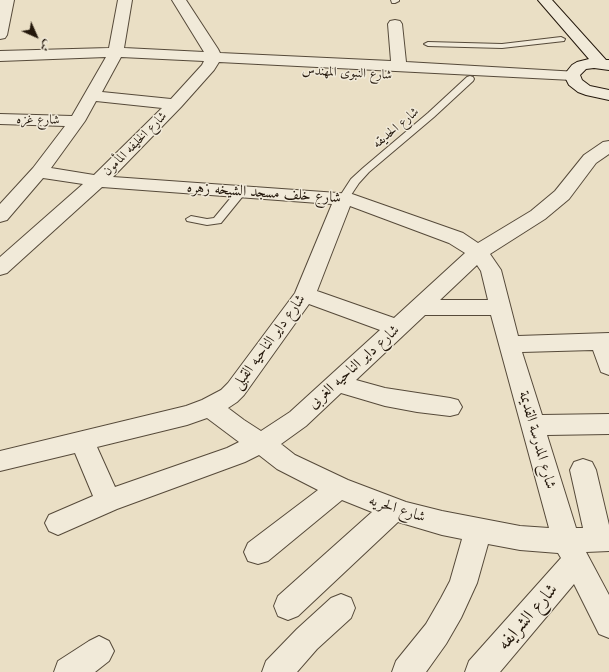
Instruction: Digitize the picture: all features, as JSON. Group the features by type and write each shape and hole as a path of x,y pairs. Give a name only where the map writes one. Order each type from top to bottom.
{"street":[{"path":"0,35 7,0"},
{"path":"3,208 39,172 77,121 116,52 124,0"},
{"path":"179,0 211,50 211,62"},
{"path":"539,3 572,57 574,82 584,89"},
{"path":"539,3 606,64"},
{"path":"395,24 399,66"},
{"path":"0,56 116,52"},
{"name":"شارع النبوى المهندس","path":"116,52 119,59 126,62 211,62 399,66 541,82 609,95"},
{"name":"شارع النبوى المهندس","path":"211,62 475,75 572,57 606,64"},
{"name":"شارع الخليفه المأمون","path":"0,268 98,181 175,104 211,62"},
{"path":"90,96 175,104"},
{"name":"شارع غزه","path":"0,119 77,121"},
{"name":"شارع داير الناحيه الغربى","path":"58,523 108,501 236,455 261,444 298,418 478,252 538,215 553,203 562,195 590,159 609,146"},
{"name":"شارع خلف مسجد الشيخه زهره","path":"39,172 98,181 343,199 362,203 456,238 478,252"},
{"name":"شارع داير الناحيه القبلى","path":"0,461 187,415 210,407 229,396 236,389 304,295 343,199"},
{"name":"شارع المدرسة القديمة","path":"478,252 491,270 509,344 571,551 609,624"},
{"path":"304,295 397,328"},
{"path":"420,307 501,308"},
{"path":"509,344 605,341 609,366"},
{"path":"336,383 385,397 450,407"},
{"name":"شارع الحريه","path":"210,407 234,427 286,462 339,488 394,509 442,523 520,538 571,551 604,539"},
{"path":"533,425 609,424"},
{"path":"82,440 108,501"},
{"path":"583,470 604,539"},
{"path":"258,552 339,488"},
{"path":"288,606 394,509"},
{"path":"407,672 436,634 464,583 478,530"},
{"name":"شارع الشرايفه","path":"480,672 571,551"},
{"path":"277,672 307,639 341,608"},
{"path":"69,672 99,651"}],"lane":[{"path":"428,44 502,46 572,57"},
{"name":"شارع الحديقه","path":"343,199 355,181 366,170 431,115 475,75"},
{"path":"191,218 207,222 217,221 242,192"}]}
